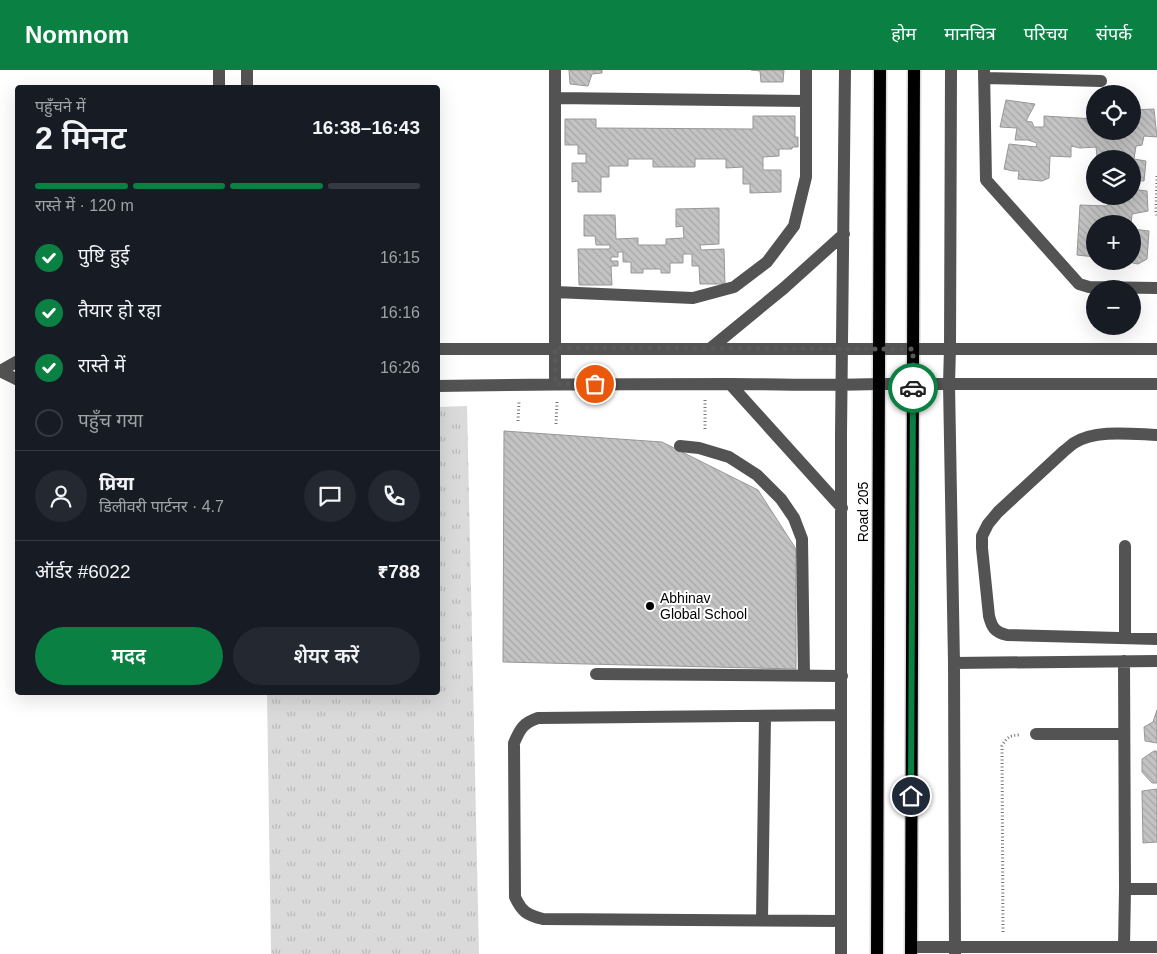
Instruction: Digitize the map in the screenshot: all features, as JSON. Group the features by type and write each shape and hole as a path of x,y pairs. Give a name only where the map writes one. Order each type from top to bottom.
{"main road":[{"name":"Road 205","path":"877,954 880,70"},
{"path":"911,951 914,70"}],"street":[{"path":"219,70 219,85"},
{"path":"247,70 247,85"},
{"path":"555,70 555,384"},
{"path":"555,292 693,298 734,287 767,262 794,226 806,177 806,70"},
{"path":"842,954 842,350 845,70"},
{"path":"950,70 949,384 954,662 955,951"},
{"path":"1101,81 984,74 986,180 1079,284 1089,287 1157,288"},
{"path":"555,98 806,101"},
{"path":"711,348 784,288 844,234"},
{"path":"440,349 1157,349"},
{"path":"0,371 15,364"},
{"path":"0,371 15,378"},
{"path":"440,386 555,384 842,386 879,384 1157,384"},
{"path":"730,384 842,508"},
{"path":"1157,434 1106,434 1075,442 998,512 988,524 982,536 989,616 991,626 999,633 1008,635 1157,639"},
{"path":"680,446 705,450 729,457 756,474 781,499 794,518 802,539 804,675"},
{"path":"1125,546 1125,638"},
{"path":"1124,661 1124,947"},
{"path":"954,662 1157,661"},
{"path":"596,674 842,676"},
{"path":"762,920 765,716"},
{"path":"841,716 538,718 527,722 519,731 514,743 515,897 520,908 530,916 542,918 842,921"},
{"path":"1036,734 1124,734"},
{"path":"1125,889 1157,889"},
{"path":"911,951 955,951 1003,947 1157,947"}],"path":[{"path":"1157,176 1157,216"},
{"path":"704,384 705,450"},
{"path":"1003,947 1002,746 1005,739 1014,735 1036,734"}],"green space":[{"path":"467,406 479,954 271,954 267,695 440,695 440,407"}],"building":[{"path":"569,70 602,70 602,73 592,74 588,86 570,84"},
{"path":"751,70 784,70 783,82 761,82 760,71"},
{"path":"1006,100 1035,104 1026,121 1032,122 1034,127 1044,127 1044,116 1086,118 1086,140 1141,140 1141,110 1154,109 1157,137 1144,136 1142,145 1136,146 1135,150 1096,150 1096,147 1080,148 1071,146 1071,157 1050,156 1049,178 1042,181 1018,179 1019,171 1004,169 1009,144 1036,147 1037,143 1028,140 1015,140 1017,128 1000,127"},
{"path":"753,116 795,116 795,137 798,137 798,147 779,149 779,156 763,157 763,170 781,170 781,192 750,193 750,184 743,184 743,167 726,168 726,159 695,159 695,167 653,167 653,159 628,159 628,166 609,166 609,177 601,177 601,192 578,192 578,181 572,182 572,163 586,163 586,154 578,154 578,145 565,145 565,119 596,119 596,128 753,129"},
{"path":"1141,160 1146,161 1144,181 1141,181"},
{"path":"1141,190 1147,191 1148,211 1132,215 1086,215 1086,256 1077,255 1080,205 1141,205"},
{"path":"719,208 719,244 700,245 701,250 724,249 725,284 700,284 699,266 692,266 692,254 683,254 683,263 670,263 670,273 661,273 661,269 643,269 643,273 631,273 631,262 623,262 623,252 618,252 618,257 611,257 611,261 618,261 618,266 611,266 612,285 579,285 578,249 610,249 610,245 596,245 595,236 584,236 584,215 615,215 616,239 638,238 638,245 666,245 666,239 684,238 683,226 676,227 676,209"},
{"path":"1141,230 1149,231 1147,259 1141,262"},
{"name":"Abhinav Global School","path":"504,431 662,442 758,490 796,549 796,669 503,662"},
{"path":"1157,710 1157,743 1145,741 1144,727 1153,722"},
{"path":"1157,751 1157,783 1152,783 1142,772 1142,759"},
{"path":"1157,789 1157,842 1143,843 1142,791"}],"way so far":[{"path":"595,384 555,384 555,348 913,349 913,388"}],"place":[{"name":"Abhinav Global School","path":"650,606"}],"route":[{"path":"911,796 913,388"}]}
